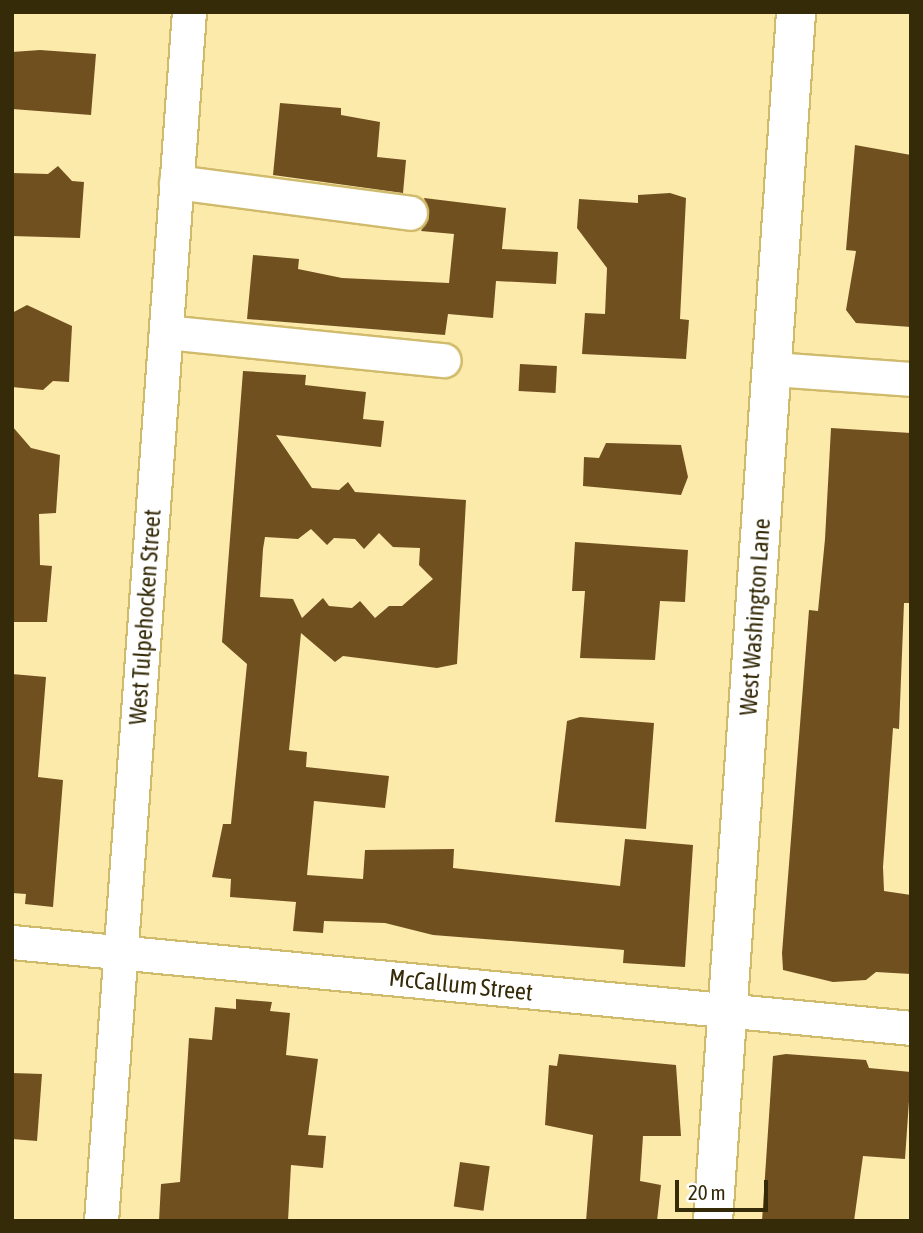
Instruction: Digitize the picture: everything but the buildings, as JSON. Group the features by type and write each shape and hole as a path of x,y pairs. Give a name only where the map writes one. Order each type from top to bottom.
{"main road":[{"name":"West Washington Lane","path":"713,1221 796,12"}],"street":[{"name":"West Tulpehocken Street","path":"101,1221 188,12"},
{"path":"176,181 410,214"},
{"path":"166,331 444,360"},
{"path":"772,369 911,379"},
{"name":"McCallum Street","path":"12,942 911,1028"}]}
